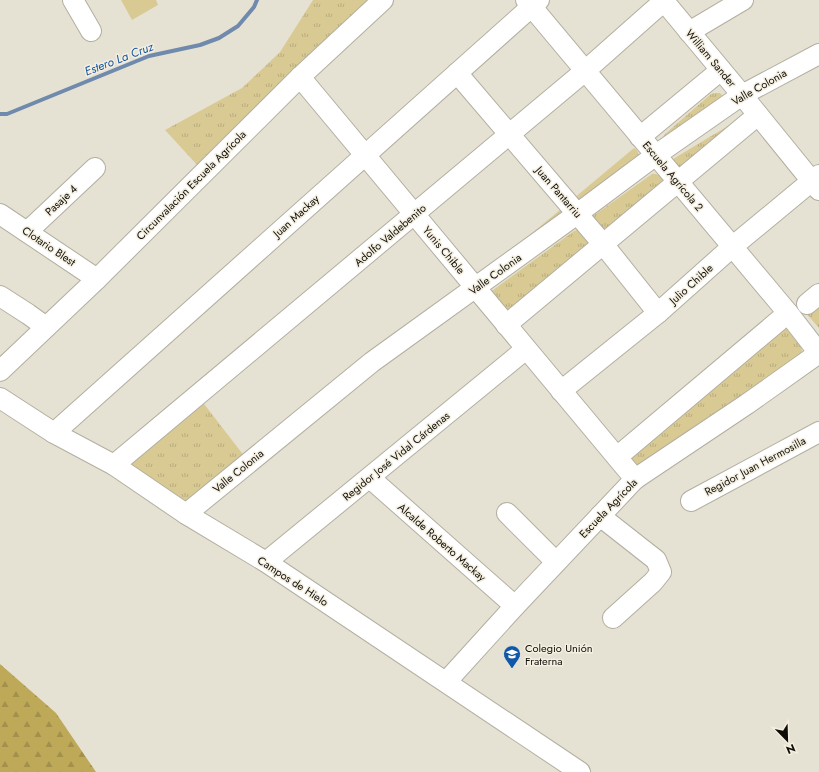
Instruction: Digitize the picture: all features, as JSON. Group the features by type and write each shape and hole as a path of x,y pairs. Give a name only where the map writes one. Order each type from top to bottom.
{"street":[{"path":"73,0 91,31"},
{"name":"Circunvalación Escuela Agrícola","path":"0,370 98,279 300,77 383,0"},
{"path":"689,32 743,0"},
{"name":"William Sander","path":"663,1 758,115 817,182"},
{"name":"Adolfo Valdebenito","path":"114,465 585,71 663,1"},
{"name":"Escuela Agrícola 2","path":"532,2 585,71 788,313 819,353"},
{"name":"Juan Mackay","path":"54,433 457,73 532,2"},
{"name":"Valle Colonia","path":"186,514 372,362 656,155 742,95 819,54"},
{"path":"640,137 721,70"},
{"name":"Juan Pantarriu","path":"457,73 603,244 658,313"},
{"name":"Yunis Chible","path":"300,77 635,479"},
{"path":"506,325 758,115"},
{"name":"Pasaje 4","path":"27,232 95,168"},
{"name":"Julio Chible","path":"561,391 658,313 732,247 817,182"},
{"name":"Clotario Blest","path":"0,214 98,279"},
{"path":"0,296 46,327"},
{"path":"617,457 788,313"},
{"name":"Regidor José Vidal Cárdenas","path":"266,562 526,349"},
{"name":"Escuela Agrícola","path":"446,682 515,606 635,479 747,404 819,353"},
{"name":"Campos de Hielo","path":"0,398 54,433 114,465 186,514 266,562 580,772"},
{"name":"Regidor Juan Hermosilla","path":"691,501 819,432"},
{"name":"Alcalde Roberto Mackay","path":"370,478 515,606"},
{"path":"507,513 556,562"},
{"path":"600,516 656,560 661,572 653,582 614,618"}],"green space":[{"path":"121,0 156,0 158,5 132,20"},
{"path":"313,0 369,0 290,72 199,167 165,130 242,88 280,52"},
{"path":"720,93 727,101 661,140 665,134 711,94"},
{"path":"741,118 681,173 671,161 673,159"},
{"path":"634,148 637,150 640,157 483,274"},
{"path":"652,174 658,175 665,181 608,238 586,221"},
{"path":"577,230 591,243 512,317 491,292"},
{"path":"819,300 819,328 805,312"},
{"path":"785,327 801,346 801,354 639,468 629,461 635,448"},
{"path":"201,400 245,457 185,507 121,465"},
{"path":"0,664 56,713 96,772 0,772"}],"waterway":[{"name":"Estero La Cruz","path":"0,114 7,114 149,56 200,45 219,38 238,26 254,7 257,0"}],"place":[{"name":"Colegio Unión Fraterna","path":"512,669"}]}
